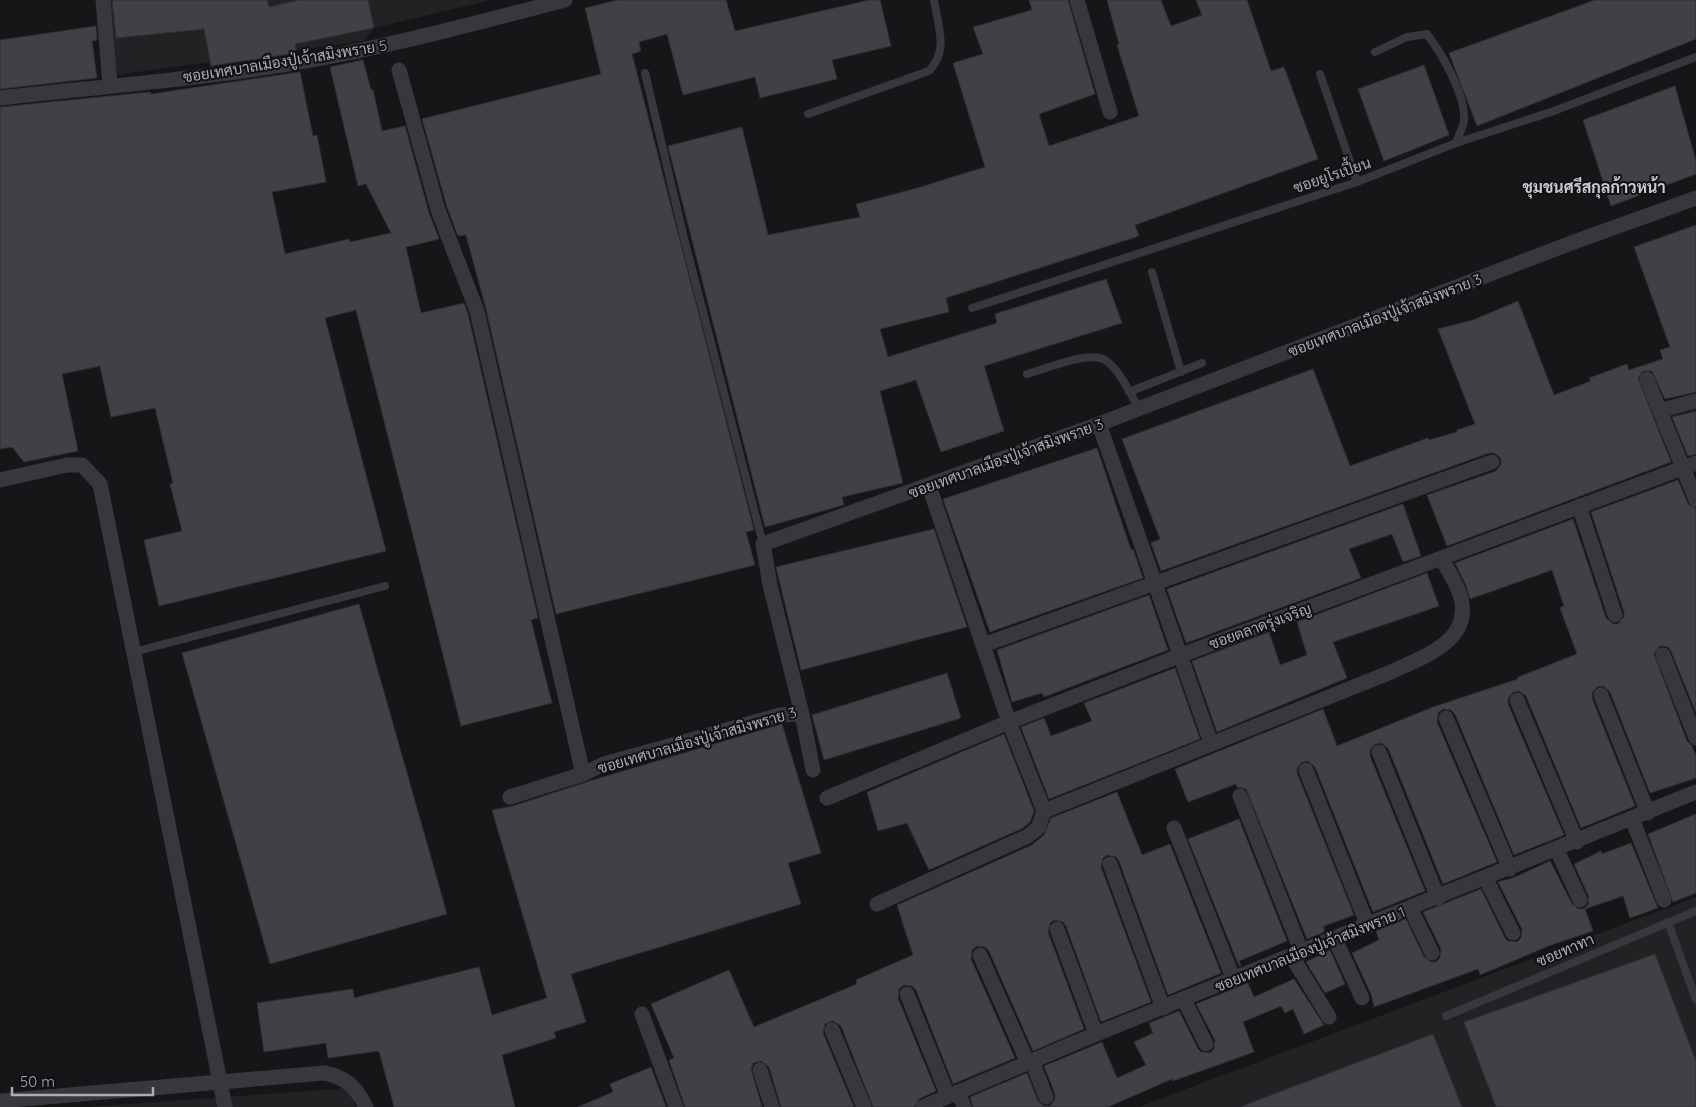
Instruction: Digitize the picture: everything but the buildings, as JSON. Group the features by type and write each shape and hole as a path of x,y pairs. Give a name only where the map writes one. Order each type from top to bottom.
{"street":[{"path":"103,0 110,85"},
{"name":"ซอยเทศบาลเมืองปู่เจ้าสมิงพราย 5","path":"0,98 192,77 321,58 428,36 565,0"},
{"path":"1077,0 1110,112"},
{"path":"399,70 438,210 477,311 583,774"},
{"name":"ซอยเทศบาลเมืองปู่เจ้าสมิงพราย 3","path":"510,797 583,774 604,764 780,715 802,714 770,585 763,544 1099,424 1561,246 1696,198"},
{"path":"1647,379 1690,465 1696,500"},
{"path":"1662,410 1696,401"},
{"path":"1099,424 1211,743"},
{"path":"983,645 1492,462"},
{"path":"0,480 67,465 82,465 100,484 225,1107"},
{"name":"ซอยตลาดรุ่งเจริญ","path":"827,798 1009,722 1179,656 1690,465"},
{"path":"877,904 1028,836 1038,828 1044,811 1009,722 929,486"},
{"path":"1579,506 1615,615"},
{"path":"1044,811 1391,672 1445,645 1460,626 1462,611 1461,597 1442,559"},
{"path":"1663,655 1696,738"},
{"path":"1601,695 1648,812"},
{"path":"1517,700 1577,842"},
{"path":"802,714 813,770"},
{"path":"1446,718 1510,869"},
{"path":"1379,752 1438,898"},
{"path":"1306,770 1368,926"},
{"name":"ซอยเทศบาลเมืองปู่เจ้าสมิงพราย 1","path":"924,1107 1096,1034 1297,955 1696,792"},
{"path":"1240,796 1297,955 1329,1018"},
{"path":"1632,819 1664,900"},
{"path":"1174,828 1234,980"},
{"path":"1557,850 1580,900"},
{"path":"1110,864 1163,1008"},
{"path":"1486,878 1513,934"},
{"path":"1411,909 1432,953"},
{"path":"1057,929 1096,1034"},
{"path":"1335,939 1362,998"},
{"path":"980,955 1046,1097"},
{"path":"907,994 953,1094 964,1107"},
{"path":"1184,1000 1206,1044"},
{"path":"642,1014 676,1107"},
{"path":"832,1030 864,1107"},
{"path":"760,1070 772,1107"},
{"path":"0,1101 324,1073 340,1076 354,1088 366,1107"}],"lane":[{"path":"808,114 928,70 938,62 942,49 934,0"},
{"path":"1375,52 1407,37 1427,34 1439,50 1460,96 1464,121 1456,143"},
{"name":"ซอยยูโรเปี้ยน","path":"972,308 1357,182 1456,143 1551,112 1696,57"},
{"path":"645,73 686,248 763,544"},
{"path":"1320,74 1357,182"},
{"path":"1152,272 1181,372"},
{"path":"1028,374 1088,357 1104,360 1119,375 1139,409"},
{"path":"1129,392 1202,363"},
{"path":"134,652 385,586"},
{"name":"ซอยทาทา","path":"1446,1016 1696,911"},
{"path":"1668,922 1696,1000"}],"shaded area":[{"path":"104,0 491,0 374,28 365,41 115,75"},
{"path":"1696,897 1696,1107 1139,1107 1210,1080"},
{"path":"350,1088 355,1107 88,1107"}],"district":[{"name":"ชุมชนศรีสกุลก้าวหน้า","path":"1594,187"}]}
